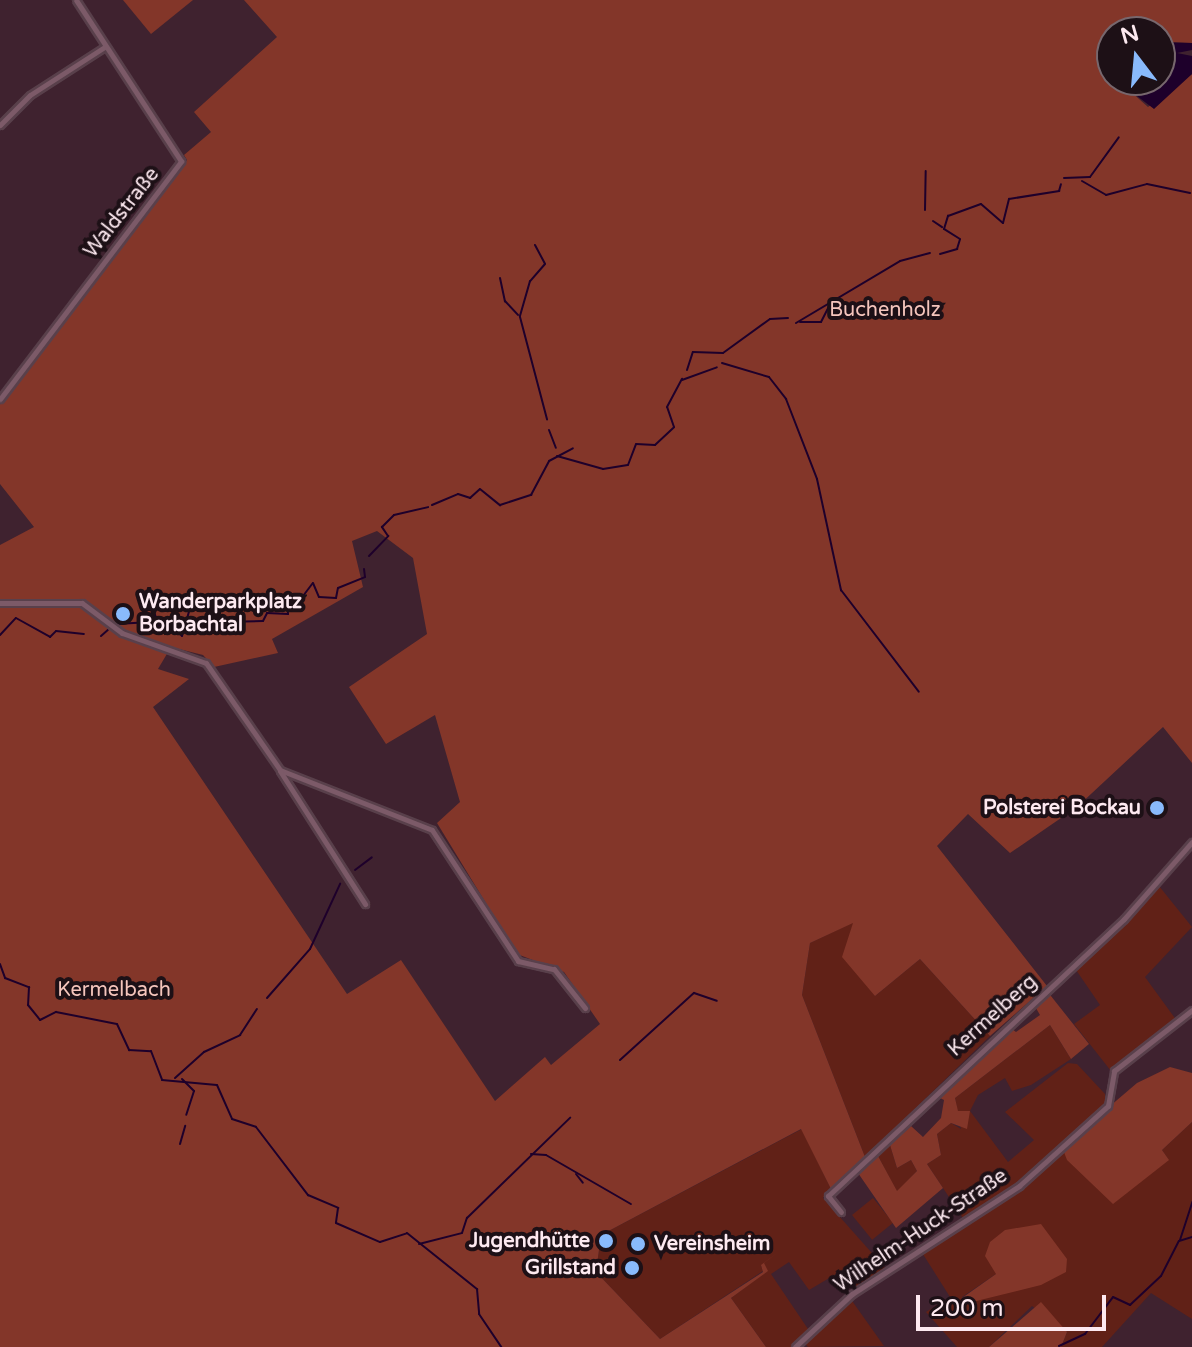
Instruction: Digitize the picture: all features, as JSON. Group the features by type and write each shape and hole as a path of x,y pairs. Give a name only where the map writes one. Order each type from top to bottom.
{"street":[{"name":"Waldstraße","path":"0,399 181,161 76,0"},
{"path":"0,125 30,95 106,46"},
{"path":"0,603 82,603 122,633 206,663 280,770 365,904"},
{"path":"280,770 432,830 518,961 554,969 585,1008"},
{"name":"Kermelberg","path":"841,1212 828,1196 1124,919 1192,842"},
{"name":"Wilhelm-Huck-Straße","path":"795,1347 852,1294 1019,1186 1108,1106 1114,1071 1192,1010"}],"shaded area":[{"path":"1176,42 1192,43 1192,50 1177,53 1192,56 1192,74 1176,89"},
{"path":"1137,96 1168,96 1154,109"},
{"path":"1159,886 1192,927 1145,977 1177,1021 1111,1071 1074,1024 1100,1005 1074,967"},
{"path":"854,922 875,996 920,959 990,1036 865,1157 802,995 810,943"},
{"path":"1050,1025 1071,1059 1031,1085 1012,1091 1005,1078 978,1095 970,1111 1008,1162 1034,1140 1005,1112 1068,1063 1077,1064 1105,1094 1105,1105 1018,1185 965,1221 927,1164 941,1155 937,1134 951,1123 961,1129 955,1098"},
{"path":"1192,1122 1192,1319 1151,1293 1102,1347 1061,1347 1067,1332 1032,1306 989,1347 957,1347 926,1312 950,1297 921,1251 1019,1188 1062,1147 1168,1159 1162,1150","holes":["996,1274 1032,1283 964,1303 962,1297"]},
{"path":"802,1129 831,1189 823,1198 887,1270 856,1289 848,1267 809,1290 789,1262 771,1274 808,1329 793,1347 766,1347 731,1298 767,1271 761,1265 763,1271 660,1339 596,1272 601,1235"},
{"path":"890,1145 897,1168 911,1160 917,1171 897,1192 878,1156"},
{"path":"873,1198 893,1223 872,1240 852,1215"},
{"path":"850,1298 884,1346 808,1347 801,1339"}],"green space":[{"path":"123,0 193,0 151,34"},
{"name":"Buchenholz","path":"244,0 1192,0 1192,43 1176,42 1176,16 1096,16 1096,96 1136,96 1148,107 1163,96 1176,96 1176,86 1192,74 1192,763 1163,727 1077,807 1010,853 968,814 937,846 1047,986 990,1036 920,959 875,996 842,957 853,923 810,943 802,995 865,1157 831,1189 801,1129 601,1235 596,1272 660,1339 763,1272 761,1265 781,1250 764,1263 768,1271 731,1298 766,1347 0,1347 0,545 34,527 0,484 0,404 187,160 184,155 211,132 194,112 277,37","holes":["377,531 413,558 427,634 349,687 386,744 435,715 460,802 437,823 517,954 564,972 600,1024 551,1065 545,1057 495,1101 401,960 347,994 153,707 189,679 158,669 171,647 203,655 214,667 278,653 272,639 363,587 352,541"]},
{"path":"1047,991 1089,1044 1071,1059 1050,1025 955,1098 958,1111 970,1111 967,1129 951,1123 937,1134 941,1155 927,1164 943,1188 896,1228 858,1173 878,1156 897,1191 917,1171 911,1160 897,1168 890,1145 911,1126 923,1137 941,1118 944,1100 938,1097 1008,1026 1016,1032 1040,1015 1033,1003"},
{"path":"1170,1067 1192,1073 1192,1122 1162,1150 1169,1160 1113,1204 1067,1160 1062,1147 1137,1083"},
{"path":"1041,1224 1067,1259 1066,1272 1041,1285 964,1304 962,1298 996,1274 985,1256 990,1242 1005,1230"},
{"path":"1041,1302 1067,1332 1061,1347 989,1347"}],"waterway":[{"path":"1064,178 1090,177 1119,137"},
{"path":"925,210 926,171"},
{"path":"1082,181 1106,195 1147,184 1190,193"},
{"path":"940,254 957,249 960,239 944,229 948,216 981,204 1003,223 1009,199 1059,191 1061,184"},
{"path":"933,221 942,227"},
{"path":"535,245 545,264 530,281 520,317 547,419"},
{"path":"796,323 900,261 930,253"},
{"path":"500,278 505,301 518,315"},
{"path":"800,322 821,322 829,306"},
{"path":"687,370 693,352 723,353 770,319 788,318"},
{"path":"722,363 769,377 786,399 817,479 841,590 919,692"},
{"path":"682,380 717,367"},
{"path":"557,456 603,469 628,465 636,444 655,445 674,427 667,407 682,379"},
{"path":"549,430 556,448"},
{"path":"432,505 458,494 470,498 480,489 500,505 531,495 549,461 573,448"},
{"path":"369,556 388,536 382,527 394,515 428,507"},
{"path":"116,624 138,623 154,612 159,626 172,626 182,636 189,611 197,609 212,612 220,622 263,621 267,613 288,614 287,600 300,600 313,583 319,597 336,598 338,588 365,577 364,569"},
{"path":"0,635 16,618 50,637 56,631 84,634"},
{"path":"101,636 108,630"},
{"path":"355,870 372,857"},
{"path":"267,998 310,949 340,884"},
{"name":"Kermelbach","path":"0,964 5,978 29,987 28,1005 40,1020 56,1012 117,1024 129,1050 151,1051 162,1080 217,1085 232,1119 256,1127 308,1195 338,1208 336,1223 380,1242 407,1233 477,1289 479,1314 501,1347"},
{"path":"620,1060 694,993 717,1001"},
{"path":"175,1078 204,1052 240,1035 257,1009"},
{"path":"182,1079 194,1091 186,1115"},
{"path":"419,1244 462,1233 467,1218 570,1118"},
{"path":"180,1144 185,1126"},
{"path":"531,1154 546,1155 631,1204"},
{"path":"576,1174 583,1183"},
{"path":"1180,1240 1192,1202"},
{"name":"Kermelbach","path":"1059,1346 1085,1334 1113,1297 1130,1305 1161,1276 1179,1241 1192,1237"}],"place":[{"name":"Wanderparkplatz Borbachtal","path":"123,614"},
{"name":"Polsterei Bockau","path":"1157,808"},
{"name":"Jugendhütte","path":"606,1241"},
{"name":"Vereinsheim","path":"638,1244"},
{"name":"Grillstand","path":"632,1268"}]}
